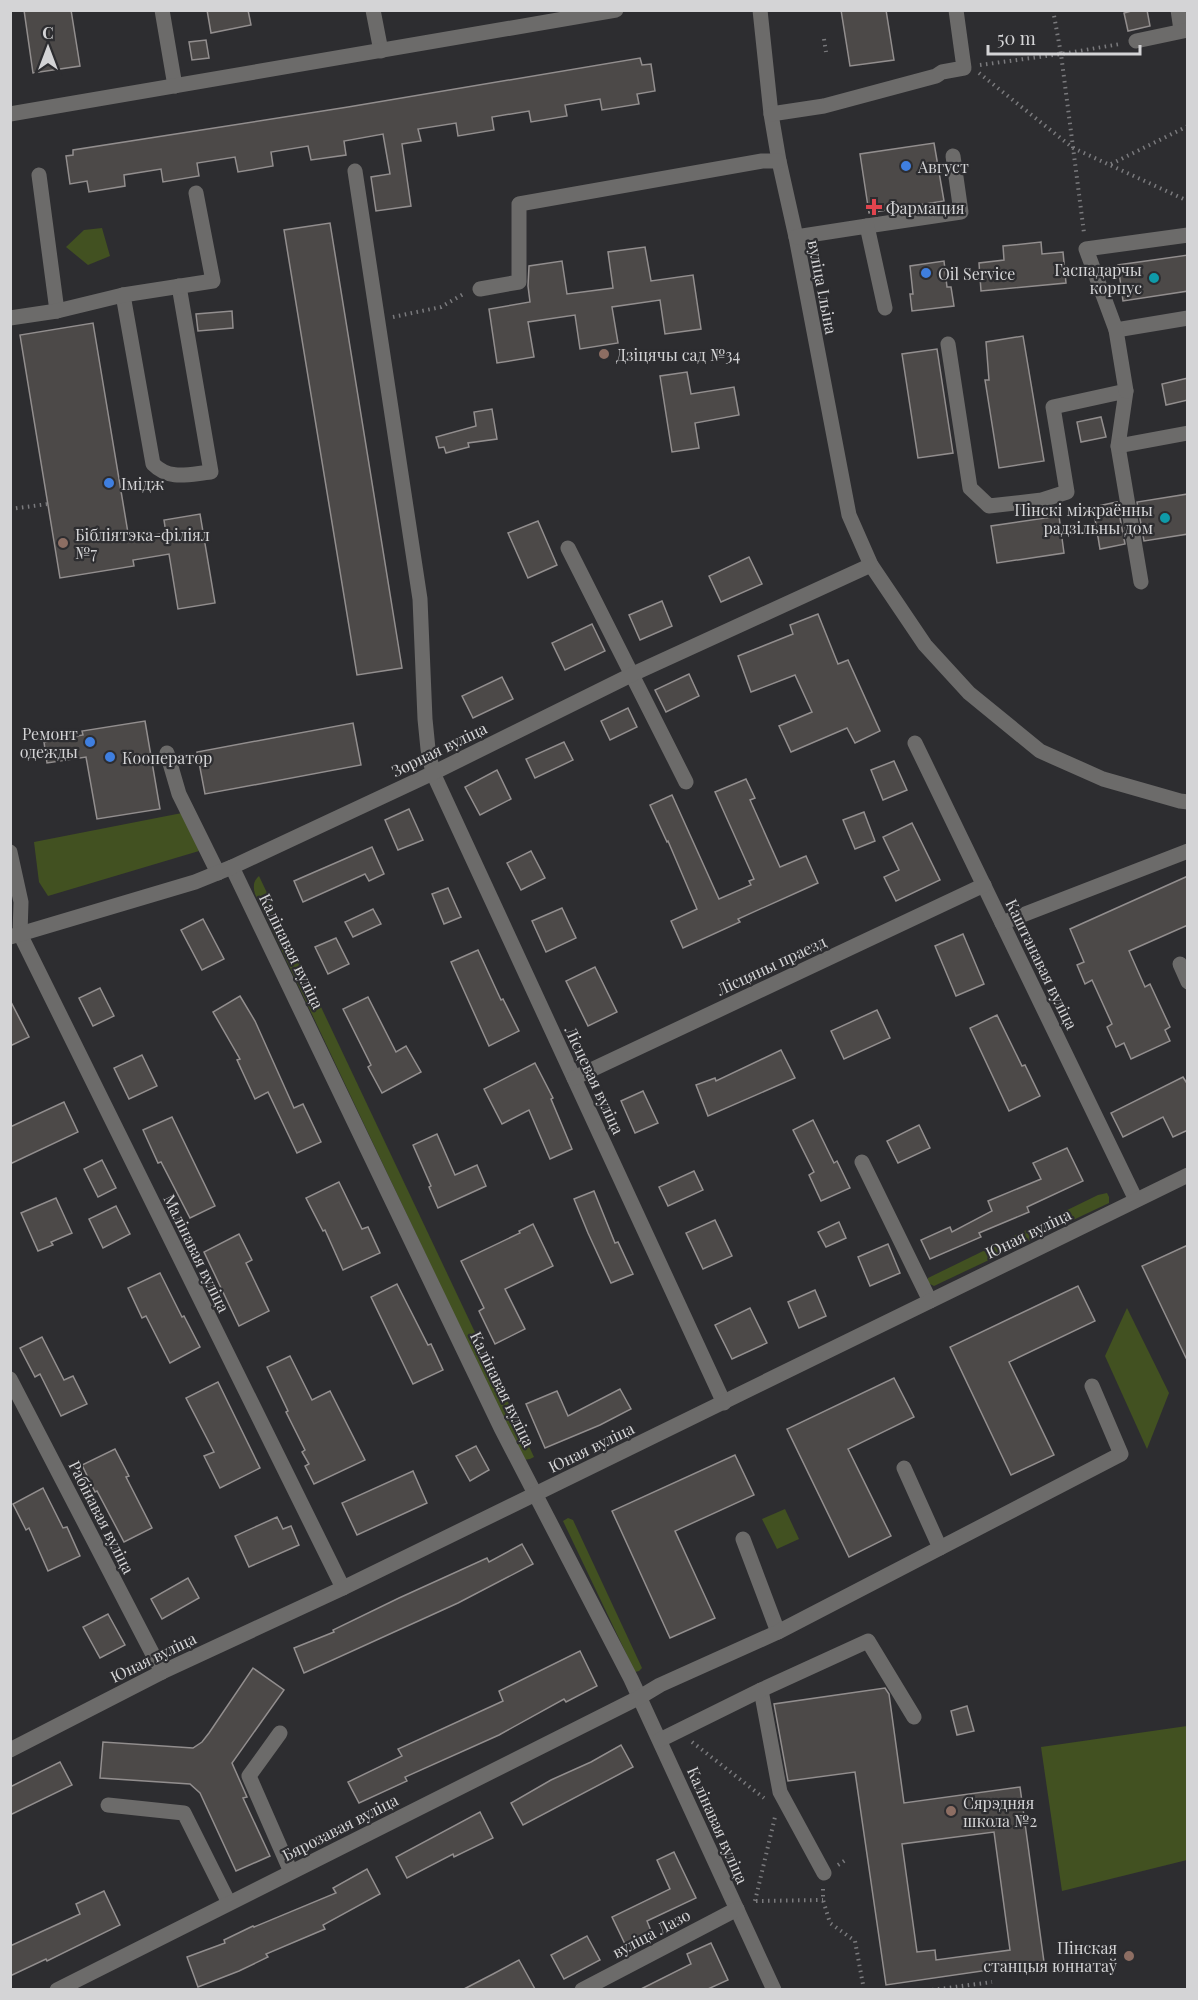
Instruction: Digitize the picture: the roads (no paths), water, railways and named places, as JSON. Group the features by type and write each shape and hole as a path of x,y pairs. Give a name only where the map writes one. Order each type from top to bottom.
{"street":[{"path":"162,10 175,86"},
{"path":"373,10 381,51"},
{"path":"10,114 381,51 567,15 616,10"},
{"name":"вуліца Ільіна","path":"760,10 771,114 779,161 796,237 849,515 871,565"},
{"path":"771,114 824,105 964,68 956,10"},
{"path":"1136,41 1184,30 1178,10"},
{"path":"796,237 961,212 953,156"},
{"path":"473,291 519,282 519,204 762,161 779,161"},
{"name":"Лісцевая вуліца","path":"355,171 420,599 425,719 433,773 724,1403"},
{"path":"39,175 57,310"},
{"path":"10,318 123,295 213,281 196,193"},
{"path":"867,226 885,308"},
{"path":"1141,582 1118,446 1126,391 1116,330 1086,249 1188,235"},
{"path":"123,295 153,464 162,472 172,476 211,472 179,286"},
{"path":"1116,330 1188,318"},
{"path":"948,344 970,488 989,506 1042,500 1067,492 1053,407 1126,391"},
{"path":"1118,446 1188,434"},
{"path":"568,548 686,782"},
{"path":"871,565 925,645 969,693 1040,751 1103,779 1188,802"},
{"name":"Зорная вуліца","path":"15,936 195,882 225,870 433,773 633,674 871,565"},
{"name":"Каштанавая вуліца","path":"915,743 1136,1200"},
{"name":"Калінавая вуліца","path":"167,753 179,794 225,870 403,1223 534,1494 640,1697 743,1906 774,1989"},
{"path":"1002,923 1188,851"},
{"path":"10,852 21,902 15,936"},
{"name":"Лісцяны праезд","path":"574,1078 984,885"},
{"name":"Малінавая вуліца","path":"15,936 343,1588"},
{"path":"1180,964 1188,982"},
{"path":"862,1162 930,1301"},
{"name":"Юная вуліца","path":"10,1750 162,1671 343,1588 1188,1175"},
{"name":"Рабінавая вуліца","path":"10,1379 162,1671"},
{"name":"Бярозавая вуліца","path":"57,1989 660,1685 778,1632 1121,1454 1092,1386"},
{"path":"904,1468 940,1548"},
{"path":"743,1539 778,1632"},
{"path":"660,1740 868,1641 914,1717"},
{"path":"761,1690 780,1792 824,1873"},
{"path":"280,1733 249,1776 291,1872"},
{"path":"108,1805 184,1813 229,1903"},
{"name":"вуліца Лазо","path":"582,1989 743,1906"}],"place":[{"name":"Август","path":"906,166"},
{"name":"Фармация","path":"874,207"},
{"name":"Oil Service","path":"926,273"},
{"name":"Гаспадарчы корпус","path":"1154,278"},
{"name":"Дзіцячы сад №34","path":"604,354"},
{"name":"Імідж","path":"109,483"},
{"name":"Пінскі міжраённы радзільны дом","path":"1165,518"},
{"name":"Бібліятэка-філіял №7","path":"63,543"},
{"name":"Ремонт одежды","path":"90,742"},
{"name":"Кооператор","path":"110,757"},
{"name":"Сярэдняя школа №2","path":"951,1811"},
{"name":"Пінская станцыя юннатаў","path":"1129,1956"}]}
